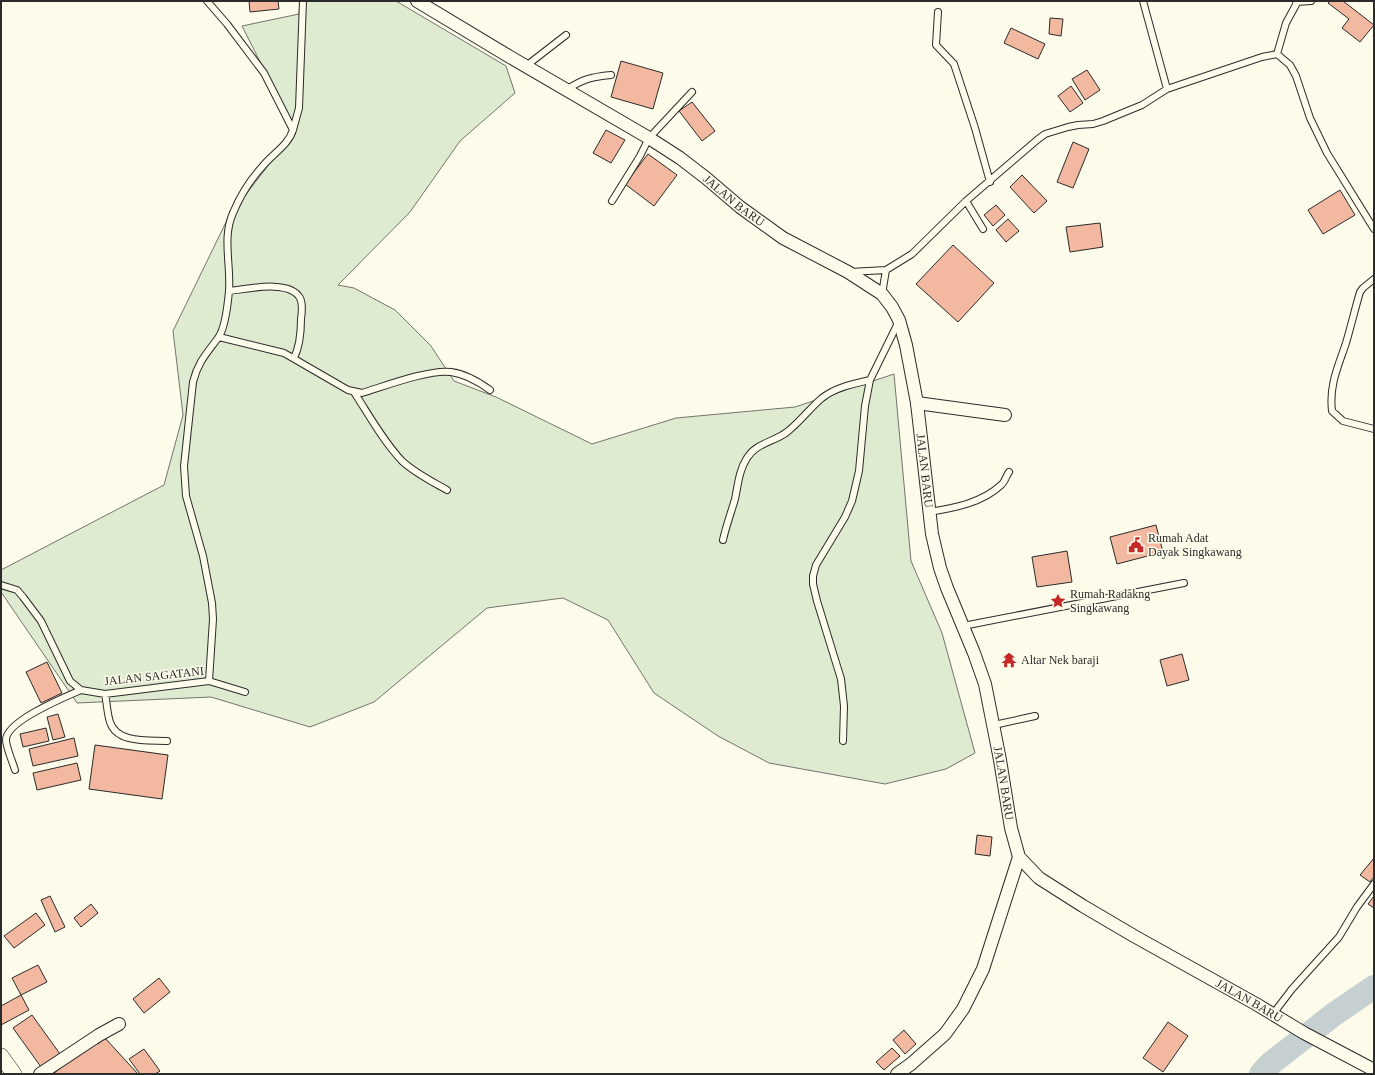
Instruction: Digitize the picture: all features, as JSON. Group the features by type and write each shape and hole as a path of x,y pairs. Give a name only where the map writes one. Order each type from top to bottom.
{"street":[{"name":"JALAN BARU","path":"417,1 649,138 680,158 740,207 783,238 848,272 882,294 890,304 899,320 906,345 917,403 932,534 940,568 985,684 994,725 1011,828 1019,857 1039,878 1049,885 1134,936 1308,1035 1374,1070"},
{"path":"917,403 1005,415"},
{"path":"897,1074 911,1064 945,1034 963,1009 983,968 1019,857"},
{"path":"40,1074 118,1024"},
{"path":"1,1056 14,1074"}],"lane":[{"path":"206,1 227,24 264,73 292,130"},
{"path":"208,681 213,619 212,603 203,556 186,496 184,466 193,382 196,370 219,337 224,323 229,291 227,235 232,215 242,194 262,165 290,138 299,108 303,1"},
{"path":"1143,1 1167,88"},
{"path":"1277,54 1286,23 1297,2 1311,1"},
{"path":"938,12 936,45 954,64 975,128 990,182"},
{"path":"526,66 566,35"},
{"path":"848,272 886,270 912,254 966,202 1022,152 1045,134 1068,127 1093,124 1103,121 1142,105 1167,88 1262,57 1277,54"},
{"path":"1277,54 1290,65 1296,76 1310,118 1327,153 1374,229"},
{"path":"566,90 578,81 611,75"},
{"path":"612,201 640,156 649,138 692,92"},
{"path":"966,202 983,229"},
{"path":"882,294 886,270"},
{"path":"1374,279 1362,288 1360,292 1346,343 1332,385 1331,401 1332,411 1343,421 1374,429"},
{"path":"229,291 258,287 283,286 294,291 300,297 302,304 301,329 298,351 294,358"},
{"path":"843,741 844,706 841,679 817,601 813,584 813,576 816,565 845,516 852,501 859,471 865,406 870,380 899,320"},
{"path":"219,337 276,350 294,358 337,385 354,392 362,393 443,371 464,375 490,390"},
{"path":"723,540 742,469 751,452 770,440 786,433 822,398 833,391 845,386 870,380"},
{"path":"354,392 378,430 402,461 416,472 446,490"},
{"path":"930,512 957,508 981,498 1002,485 1009,472"},
{"path":"962,626 1184,583"},
{"path":"1,585 17,590 23,597 41,621 70,681 81,690 36,711 12,728 6,741 15,770"},
{"name":"JALAN SAGATANI","path":"81,690 105,694 208,681 245,692"},
{"path":"105,694 110,723 116,732 129,738 167,741"},
{"path":"994,725 1035,716"},
{"path":"1273,1014 1292,989 1339,937 1357,907 1374,884"}],"green space":[{"path":"300,1 396,1 506,66 515,93 460,141 410,212 338,285 354,288 395,310 431,346 454,381 496,397 592,444 676,418 795,407 894,374 911,561 942,633 975,753 946,769 885,784 769,763 718,736 654,693 608,620 563,598 487,608 374,702 310,727 211,697 77,703 1,592 1,570 164,485 183,415 173,331 229,216 295,131 242,26 299,14"}],"building":[{"path":"249,1 278,1 279,9 250,12"},
{"path":"1330,1 1343,1 1374,25 1360,42 1342,28 1349,19 1328,3"},
{"path":"1050,18 1063,19 1061,36 1049,34"},
{"path":"1011,28 1045,44 1038,59 1004,43"},
{"path":"621,61 663,73 653,109 611,97"},
{"path":"1087,70 1100,90 1085,100 1072,79"},
{"path":"1071,86 1083,103 1070,112 1058,96"},
{"path":"692,102 715,131 702,141 679,111"},
{"path":"606,130 625,140 611,163 593,153"},
{"path":"1073,142 1089,149 1073,188 1057,182"},
{"path":"648,154 677,175 654,206 625,184"},
{"path":"1022,175 1047,201 1034,213 1010,187"},
{"path":"1340,190 1355,215 1323,234 1308,210"},
{"path":"996,205 1005,215 993,226 984,215"},
{"path":"1008,219 1019,231 1006,242 996,230"},
{"path":"1100,223 1103,247 1070,252 1066,227"},
{"path":"953,245 994,283 958,322 916,284"},
{"name":"Rumah Adat Dayak Singkawang","path":"1156,525 1163,552 1117,564 1110,537"},
{"path":"1067,551 1072,582 1037,587 1032,557"},
{"path":"1182,654 1189,680 1167,686 1160,660"},
{"path":"47,662 62,693 41,703 26,672"},
{"path":"58,714 65,737 53,740 47,717"},
{"path":"46,728 49,741 23,747 20,734"},
{"path":"74,738 78,756 33,766 29,749"},
{"path":"95,745 168,755 162,799 89,789"},
{"path":"77,763 81,780 37,790 33,773"},
{"path":"977,835 992,837 990,856 975,854"},
{"path":"1374,858 1374,877 1370,882 1360,875"},
{"path":"50,896 65,927 55,932 41,900"},
{"path":"1374,896 1374,908 1368,904"},
{"path":"91,904 98,913 81,927 74,918"},
{"path":"36,913 45,925 14,948 4,936"},
{"path":"38,965 47,982 21,995 12,978"},
{"path":"159,978 170,992 144,1013 133,999"},
{"path":"21,995 29,1010 1,1025 1,1006"},
{"path":"32,1015 60,1054 41,1067 13,1028"},
{"path":"1168,1022 1188,1036 1163,1072 1143,1058"},
{"path":"904,1030 916,1044 905,1054 893,1040"},
{"path":"105,1038 138,1074 53,1074 95,1040 98,1044"},
{"path":"892,1048 900,1056 884,1070 876,1062"},
{"path":"144,1049 160,1071 155,1074 140,1074 129,1059"}],"waterway":[{"path":"1261,1074 1270,1064 1333,1015 1374,987"}],"place":[{"name":"Rumah Adat Dayak Singkawang","path":"1136,545"},
{"name":"Rumah Radakng Singkawang","path":"1058,601"},
{"name":"Altar Nek baraji","path":"1009,660"}]}
